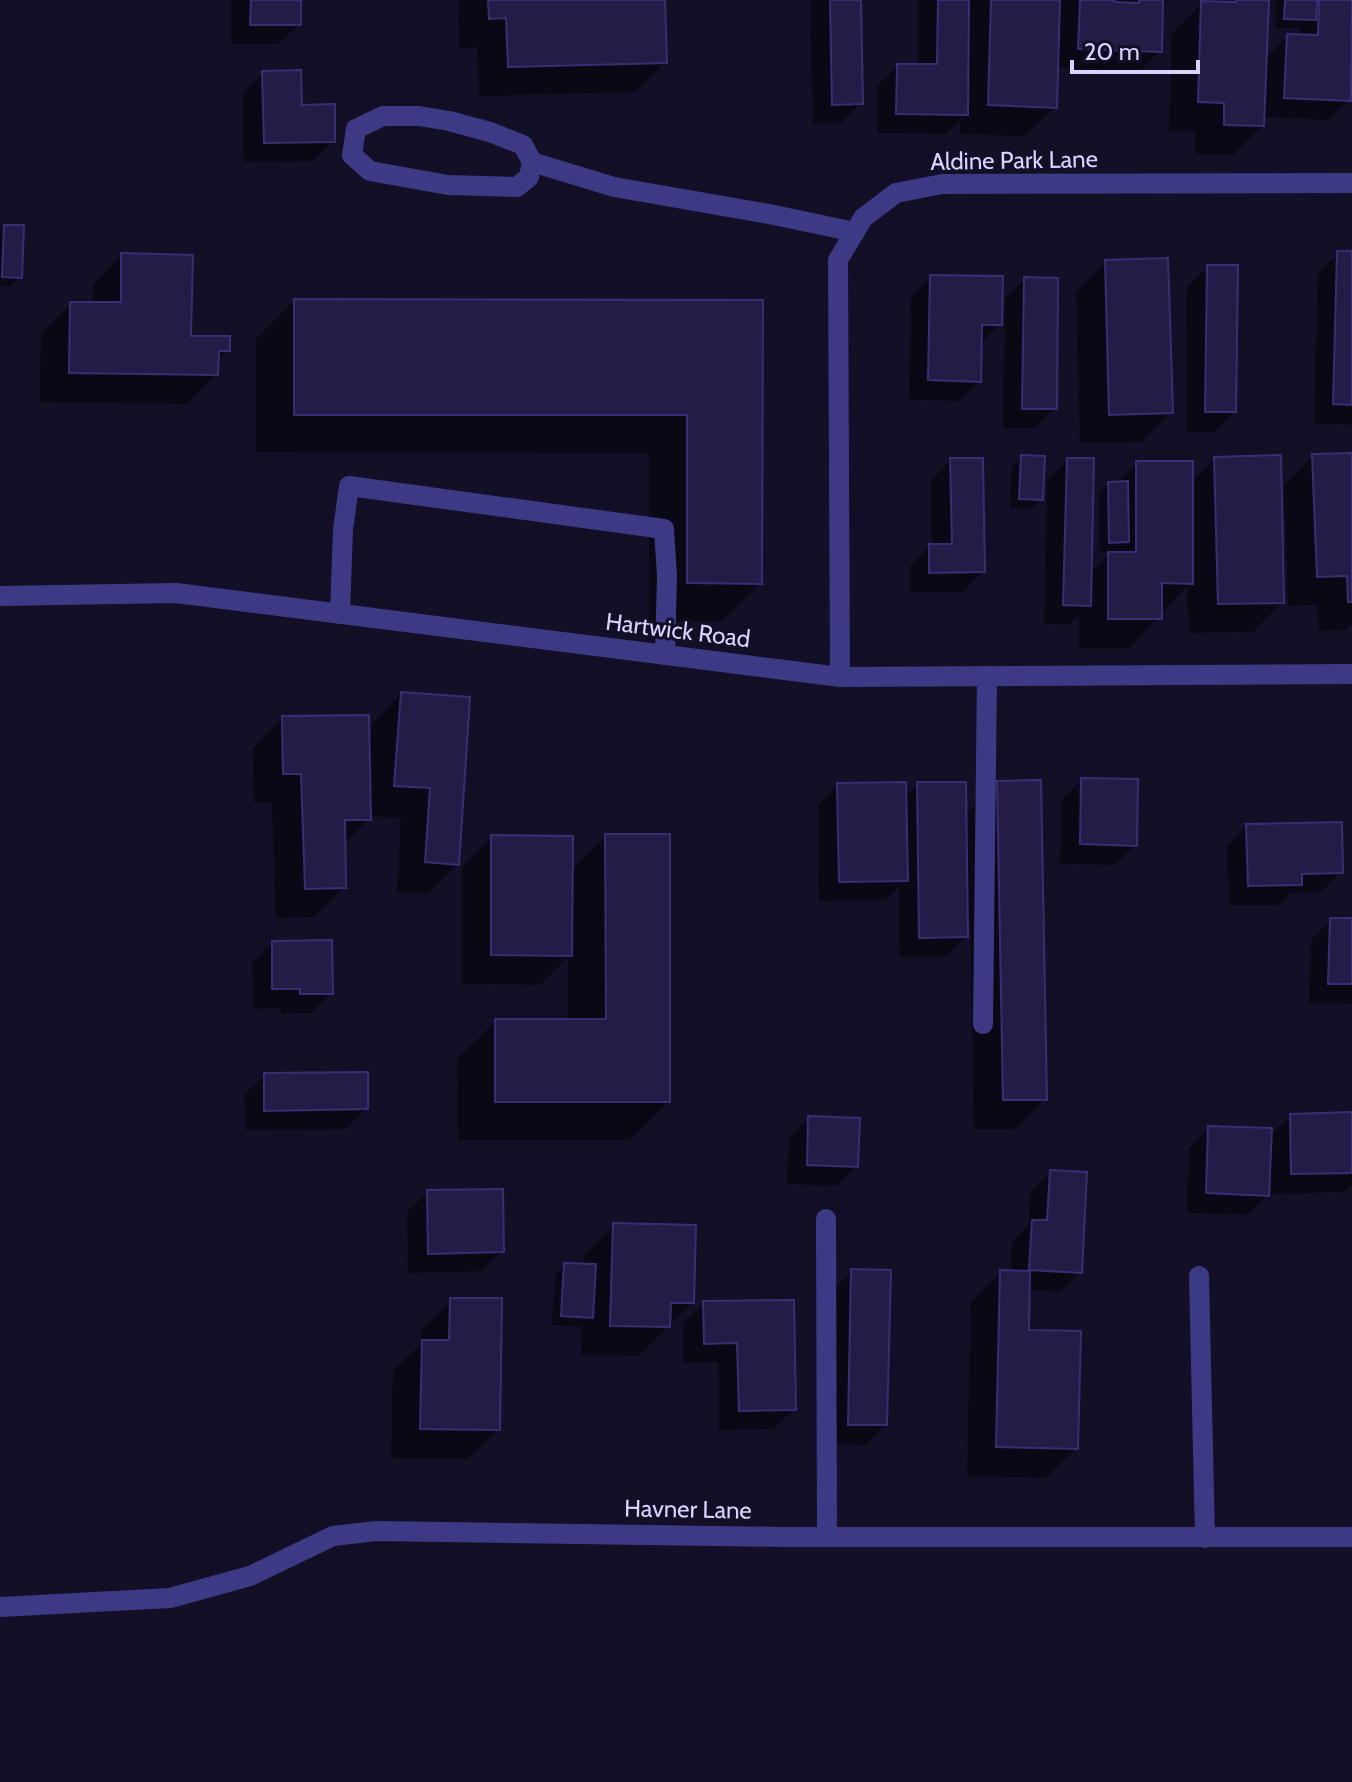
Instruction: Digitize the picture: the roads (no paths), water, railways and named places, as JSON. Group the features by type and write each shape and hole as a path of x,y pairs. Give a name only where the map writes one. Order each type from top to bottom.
{"street":[{"path":"532,162 529,177 517,187 448,185 370,171 352,155 356,129 383,116 419,116 476,128 523,145 532,162 614,187 855,232"},
{"name":"Aldine Park Lane","path":"840,677 838,260 863,218 896,193 942,184 1352,183"},
{"path":"340,614 343,530 349,486 664,529 667,576 665,655"},
{"name":"Hartwick Road","path":"0,596 176,593 840,677 1352,674"},
{"path":"983,1024 987,676"},
{"path":"826,1219 827,1537"},
{"path":"1199,1276 1205,1538"},
{"name":"Havner Lane","path":"0,1607 170,1598 250,1576 333,1536 376,1531 827,1537 1352,1537"}]}
